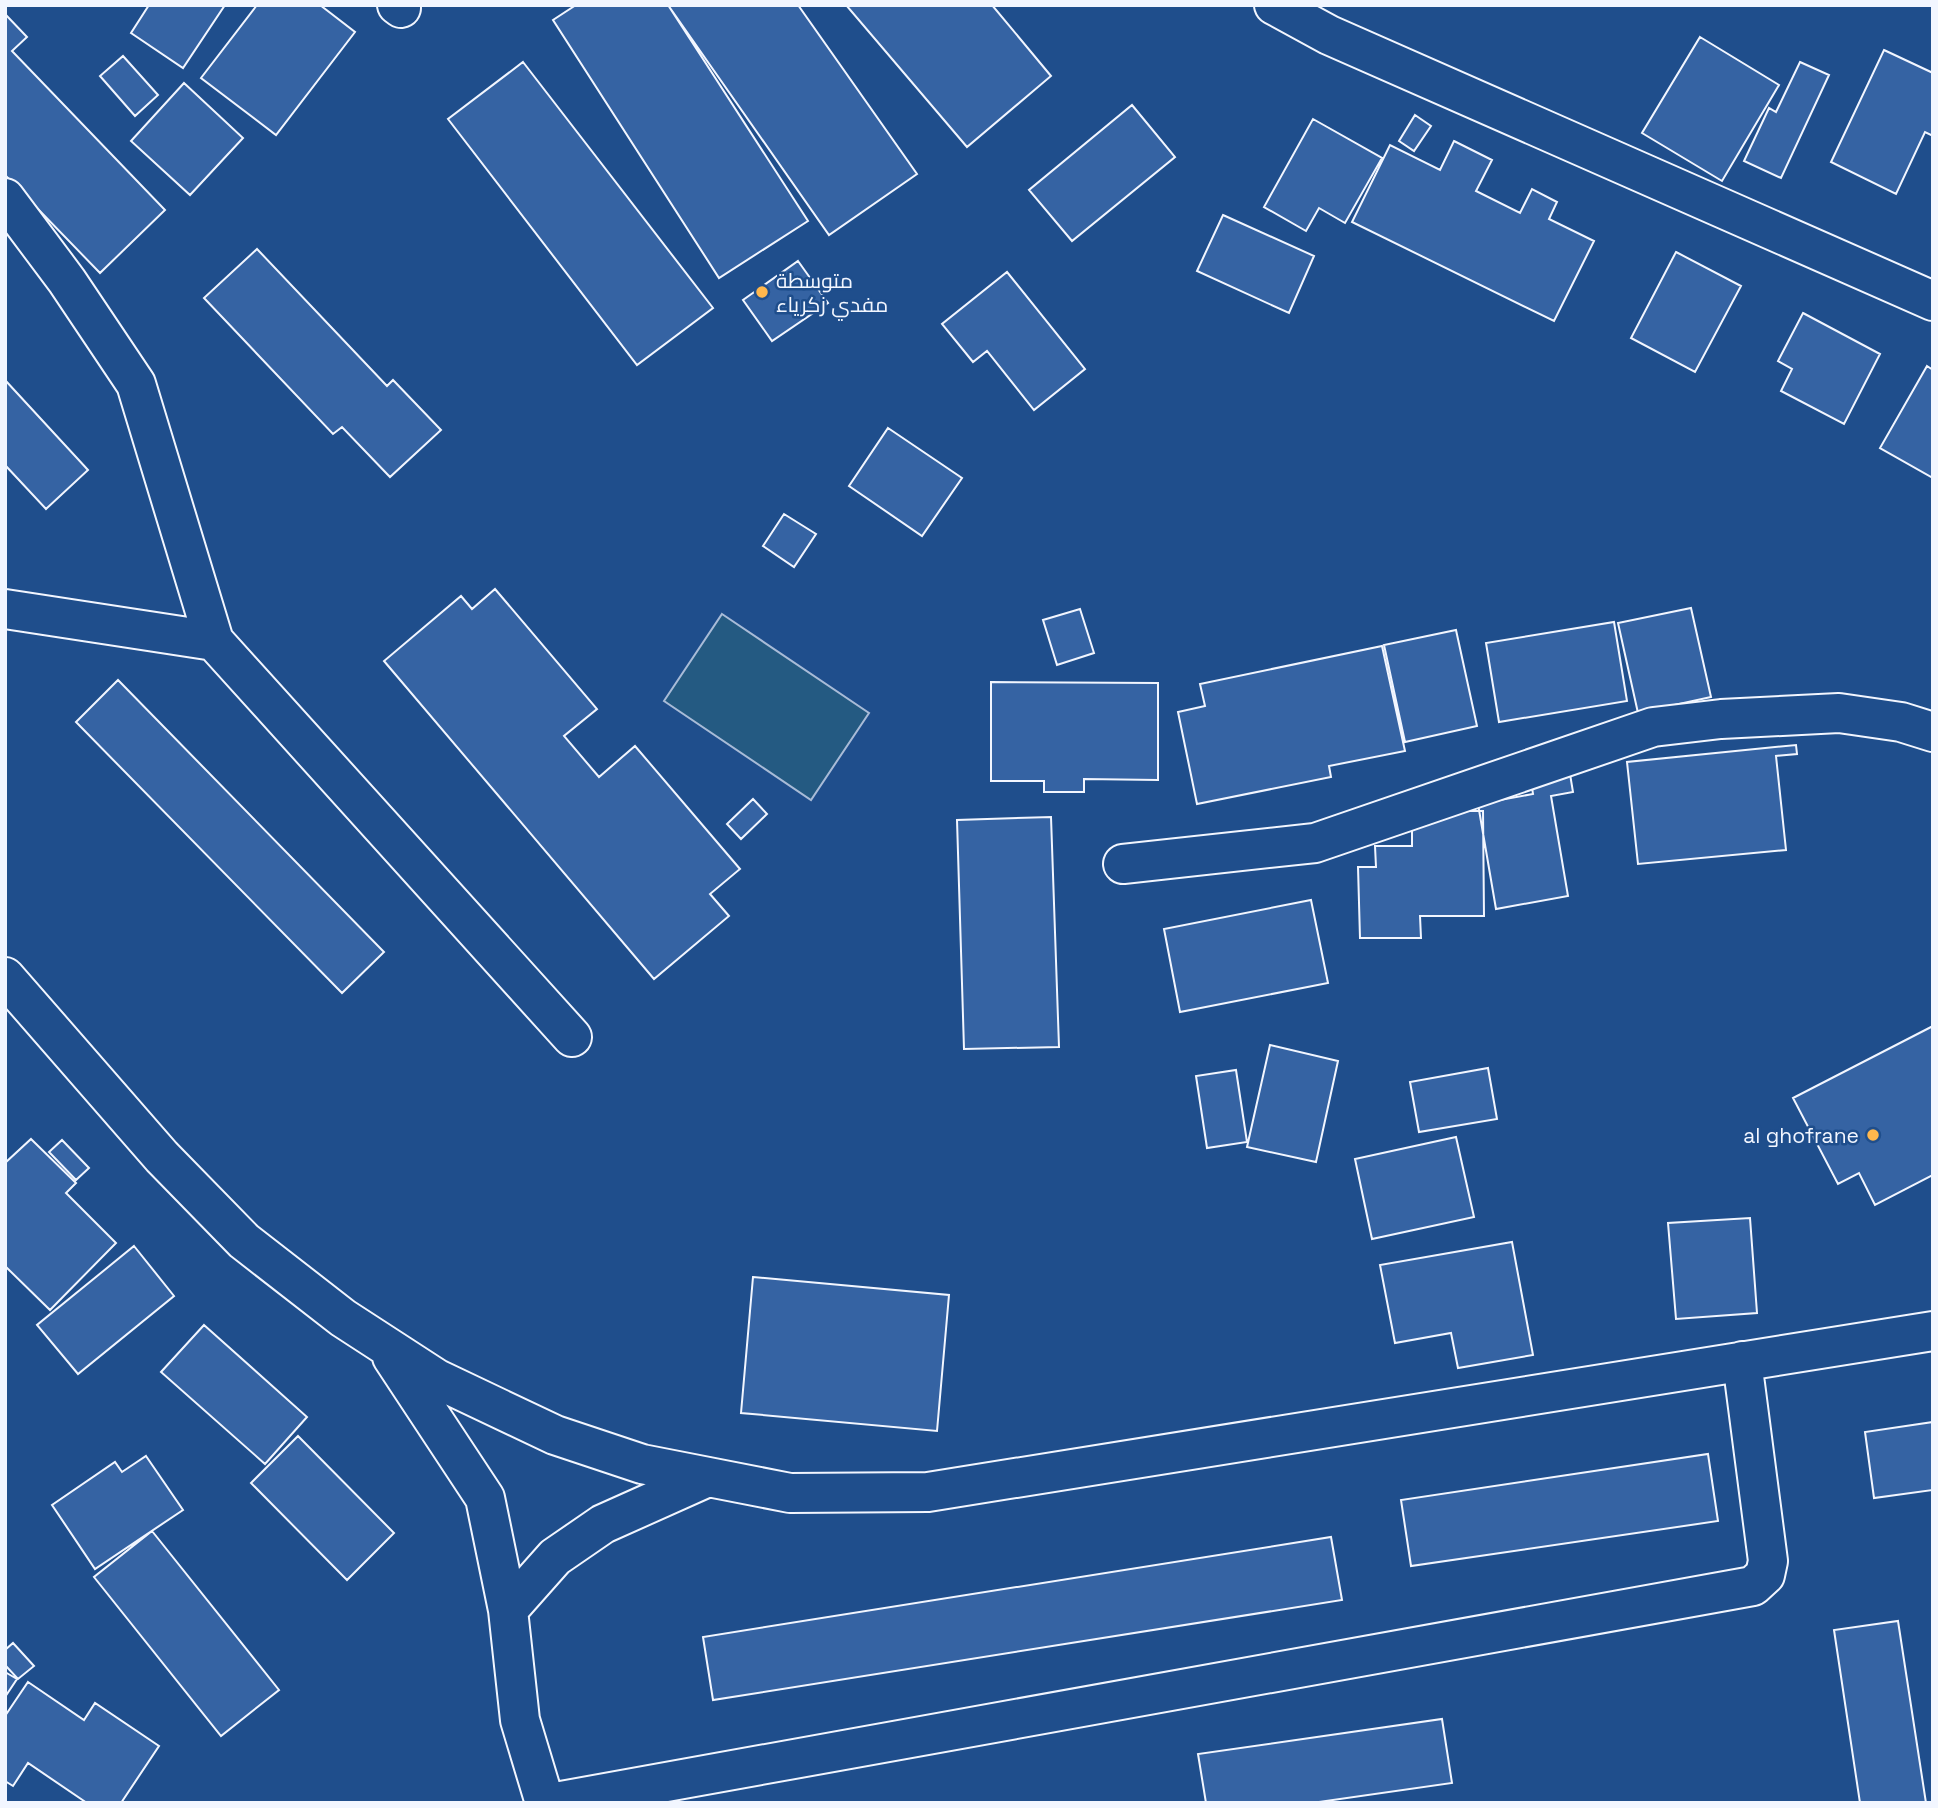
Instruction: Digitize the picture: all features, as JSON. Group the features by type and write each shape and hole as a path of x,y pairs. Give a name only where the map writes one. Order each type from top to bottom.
{"street":[{"path":"1275,5 1329,35 1933,301"},
{"path":"5,198 136,384 214,641 572,1037"},
{"path":"5,609 214,641"},
{"path":"1123,864 1315,843 1653,727 1721,719 1839,713 1901,722 1933,732"},
{"path":"5,977 162,1157 244,1241 343,1318 437,1379 555,1435 642,1464 790,1493 928,1492 1933,1331"},
{"path":"383,1344 485,1498 508,1611 520,1720 548,1803 1753,1586 1765,1575 1768,1561 1742,1361"},
{"path":"508,1611 555,1558 603,1524 708,1477"}],"shaded area":[{"path":"722,614 869,713 811,800 664,701"}],"building":[{"path":"149,5 225,5 183,68 131,33"},
{"path":"257,5 320,5 355,32 276,135 201,78"},
{"path":"576,5 668,5 808,221 719,278 553,20"},
{"path":"668,5 798,5 917,174 829,235"},
{"path":"846,5 992,5 1051,76 967,147"},
{"path":"5,14 27,37 12,51 165,210 100,273 5,175"},
{"path":"1700,37 1779,85 1722,181 1642,133"},
{"path":"1884,50 1933,73 1933,136 1925,132 1896,194 1831,162"},
{"path":"123,56 158,95 135,116 100,76"},
{"path":"523,62 713,308 637,365 448,119"},
{"path":"1800,62 1829,75 1781,178 1744,161 1769,108 1776,112"},
{"path":"184,83 243,138 190,195 131,141"},
{"path":"1132,105 1175,157 1072,241 1029,190"},
{"path":"1415,115 1431,126 1414,151 1399,141"},
{"path":"1313,119 1382,158 1345,223 1319,208 1306,231 1264,207"},
{"path":"1454,141 1492,160 1476,191 1520,213 1532,189 1557,202 1549,219 1594,241 1554,321 1352,222 1390,145 1440,170"},
{"path":"1223,215 1314,256 1289,313 1197,271"},
{"path":"257,249 387,386 393,380 441,430 390,477 342,427 333,434 204,298"},
{"path":"1676,252 1741,286 1695,372 1631,338"},
{"path":"798,261 828,303 772,341 743,300"},
{"path":"1007,272 1085,369 1034,410 987,351 973,362 942,324"},
{"path":"1803,313 1880,354 1844,424 1781,391 1792,369 1778,361"},
{"path":"1927,366 1933,370 1933,478 1880,448"},
{"path":"5,380 88,470 46,509 5,465"},
{"path":"888,428 962,478 922,536 849,486"},
{"path":"784,514 816,534 794,567 763,546"},
{"path":"495,589 597,709 564,736 599,777 635,746 740,869 710,894 729,916 654,979 384,661 461,596 472,609"},
{"path":"1691,608 1711,697 1638,713 1618,623"},
{"path":"1080,609 1094,653 1057,665 1043,620"},
{"path":"1614,622 1627,701 1499,722 1486,643"},
{"path":"1456,630 1477,726 1405,742 1384,645"},
{"path":"1382,646 1405,751 1329,766 1331,777 1197,804 1178,712 1205,706 1200,684"},
{"path":"118,680 384,952 342,993 76,722"},
{"path":"991,682 1158,683 1158,780 1084,779 1084,792 1044,792 1044,781 991,781"},
{"path":"1796,745 1797,754 1776,756 1786,850 1638,864 1627,762"},
{"path":"1567,756 1573,792 1551,796 1568,896 1496,909 1478,804 1533,794 1528,763"},
{"path":"753,799 767,814 741,839 727,824"},
{"path":"1412,811 1483,811 1484,916 1420,916 1421,938 1360,938 1358,867 1376,867 1375,846 1412,846"},
{"path":"1051,817 1059,1047 964,1049 957,820"},
{"path":"1311,900 1328,983 1180,1012 1164,929"},
{"name":"al ghofrane","path":"1933,1026 1933,1175 1875,1205 1859,1173 1838,1184 1793,1098"},
{"path":"1270,1045 1338,1061 1316,1162 1247,1147"},
{"path":"1488,1068 1497,1119 1419,1132 1410,1082"},
{"path":"1236,1070 1247,1142 1207,1148 1196,1076"},
{"path":"1456,1137 1474,1217 1372,1239 1355,1159"},
{"path":"31,1139 76,1183 66,1193 116,1243 50,1310 5,1266 5,1163"},
{"path":"62,1140 89,1168 76,1180 49,1152"},
{"path":"1750,1218 1757,1313 1676,1319 1668,1223"},
{"path":"1512,1242 1533,1355 1458,1368 1451,1333 1395,1343 1380,1265"},
{"path":"134,1246 174,1296 78,1374 37,1325"},
{"path":"753,1277 949,1295 937,1431 741,1413"},
{"path":"204,1325 307,1417 265,1464 161,1372"},
{"path":"1933,1422 1933,1490 1874,1498 1865,1432"},
{"path":"298,1436 394,1533 347,1580 251,1483"},
{"path":"1708,1454 1718,1521 1411,1566 1401,1500"},
{"path":"146,1456 183,1510 95,1569 52,1505 115,1462 122,1472"},
{"path":"152,1531 279,1690 221,1736 94,1577"},
{"path":"1331,1537 1342,1600 713,1700 703,1637"},
{"path":"1898,1621 1926,1803 1860,1803 1834,1630"},
{"path":"13,1643 34,1666 18,1679 5,1665 5,1650"},
{"path":"5,1672 17,1679 5,1697"},
{"path":"28,1682 84,1720 95,1703 159,1746 121,1803 87,1803 28,1763 13,1786 5,1781 5,1716"},
{"path":"1442,1719 1452,1783 1312,1803 1206,1803 1198,1754"}],"place":[{"name":"متوسطة مفدي زكرياء","path":"762,292"},
{"name":"al ghofrane","path":"1873,1135"}]}
